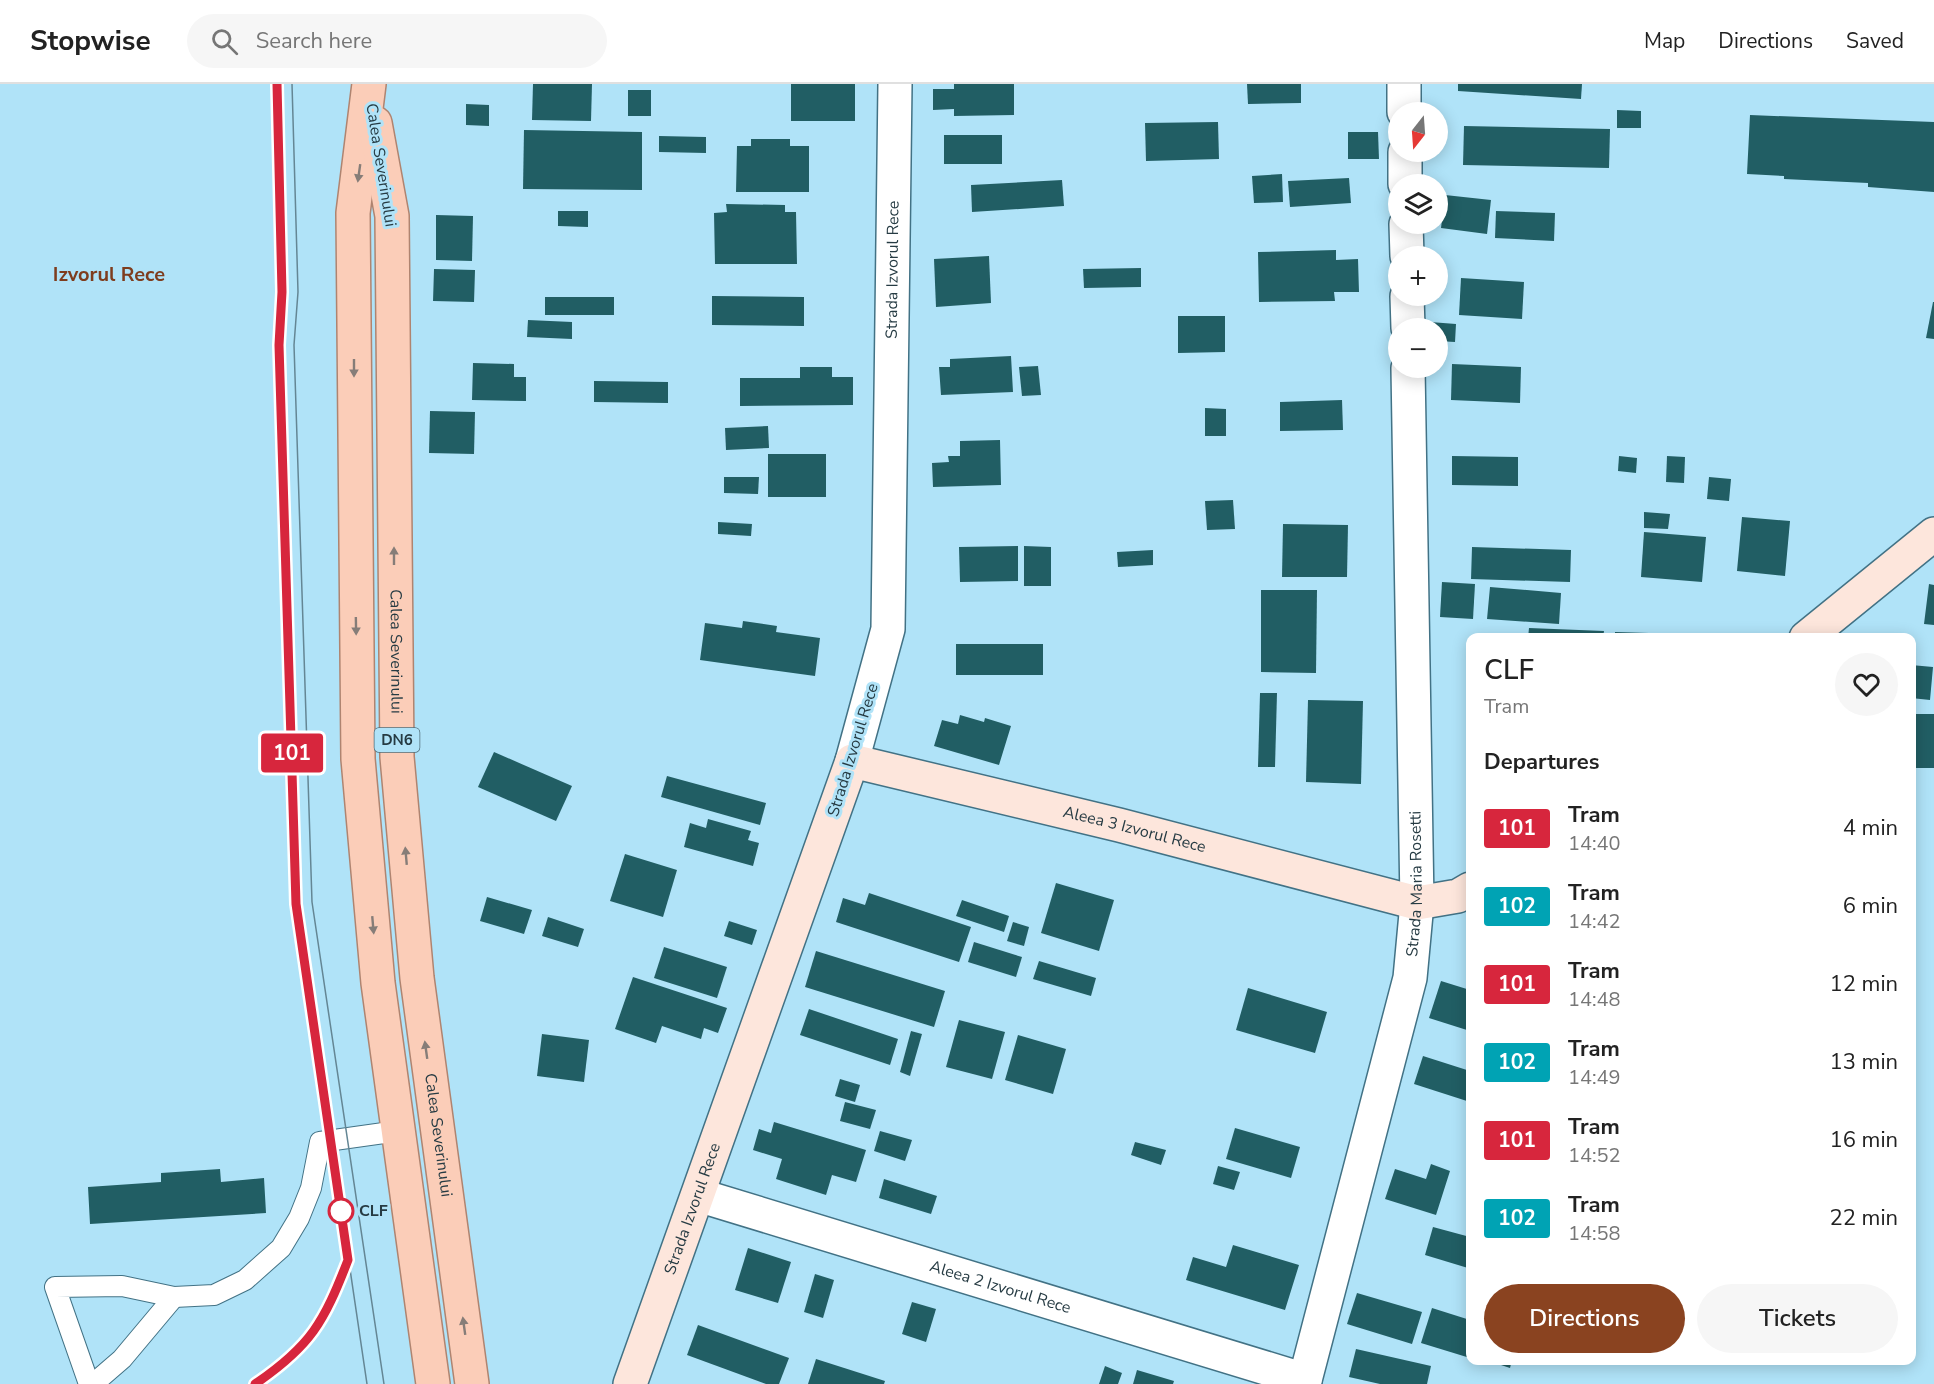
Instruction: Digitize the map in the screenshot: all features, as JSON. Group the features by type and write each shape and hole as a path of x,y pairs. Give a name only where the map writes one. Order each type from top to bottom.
{"main road":[{"name":"Calea Severinului","path":"370,89 353,213 358,759 378,983 433,1384"},
{"name":"Calea Severinului","path":"370,89 392,216 397,757 417,978 472,1384"}],"street":[{"name":"Strada Izvorul Rece","path":"630,1384 852,761 888,629 895,84"},
{"path":"1404,84 1404,102"},
{"name":"Strada Maria Rosetti","path":"1305,1382 1410,978 1417,903 1408,378"},
{"path":"1812,633 1934,534"},
{"name":"Aleea 3 Izvorul Rece","path":"852,761 1119,825 1417,903"},
{"path":"1417,903 1458,896 1466,891"},
{"name":"Aleea 2 Izvorul Rece","path":"698,1195 1305,1382"}],"lane":[{"path":"174,1297 122,1359 91,1384 55,1287 122,1286 174,1297 214,1295 245,1280 281,1248 299,1218 311,1188 320,1142 398,1131"}],"building":[{"path":"533,84 592,84 591,121 532,120"},
{"path":"791,84 855,84 855,121 791,121"},
{"path":"954,84 1014,84 1014,115 954,116 954,109 933,110 933,89 954,89"},
{"path":"1247,84 1301,84 1301,103 1248,104"},
{"path":"1458,84 1582,84 1581,99 1458,91"},
{"path":"628,90 651,90 651,116 628,116"},
{"path":"466,104 489,105 489,126 466,125"},
{"path":"1617,110 1641,111 1641,128 1617,128"},
{"path":"1750,115 1934,122 1934,192 1868,187 1868,183 1784,179 1784,176 1747,174"},
{"path":"1218,122 1219,159 1146,161 1145,123"},
{"path":"1464,126 1610,129 1609,168 1463,165"},
{"path":"524,130 642,132 642,190 523,189"},
{"path":"1348,132 1378,132 1379,159 1348,159"},
{"path":"944,135 1002,135 1002,164 944,164"},
{"path":"659,136 706,137 706,153 659,152"},
{"path":"751,139 790,139 790,146 809,146 809,192 736,192 737,146 751,146"},
{"path":"1282,174 1283,202 1254,203 1252,176"},
{"path":"1349,178 1351,203 1290,207 1288,181"},
{"path":"1062,180 1064,206 972,212 971,185"},
{"path":"1448,195 1491,200 1487,234 1448,229"},
{"path":"726,204 785,205 785,212 796,212 797,264 715,264 714,213 727,212"},
{"path":"558,211 588,211 588,227 558,226"},
{"path":"1496,211 1555,213 1554,241 1495,238"},
{"path":"436,215 473,216 472,261 436,260"},
{"path":"1336,250 1336,260 1358,259 1359,292 1334,292 1335,301 1259,302 1258,252"},
{"path":"989,256 991,303 936,307 934,259"},
{"path":"1141,268 1141,287 1084,288 1083,269"},
{"path":"434,269 475,270 474,302 433,301"},
{"path":"1461,278 1524,282 1522,319 1459,315"},
{"path":"712,296 804,297 804,326 712,325"},
{"path":"545,297 614,297 614,315 545,315"},
{"path":"1934,302 1934,339 1926,338"},
{"path":"1178,316 1225,316 1225,352 1178,353"},
{"path":"528,320 572,322 572,339 527,337"},
{"path":"1448,323 1456,324 1455,342 1448,342"},
{"path":"1011,356 1013,392 941,395 939,367 950,367 950,359"},
{"path":"473,363 514,364 514,377 526,377 526,401 472,400"},
{"path":"1452,364 1521,367 1520,403 1451,400"},
{"path":"1038,366 1041,395 1022,396 1019,367"},
{"path":"800,367 832,367 832,377 853,377 853,405 740,406 740,378 800,378"},
{"path":"594,381 668,382 668,403 594,402"},
{"path":"1342,400 1343,430 1280,431 1280,402"},
{"path":"1205,408 1226,409 1226,436 1205,436"},
{"path":"430,411 475,412 474,454 429,453"},
{"path":"768,426 769,448 726,450 725,428"},
{"path":"1000,440 1001,485 933,487 932,463 949,462 948,456 960,456 960,441"},
{"path":"768,454 826,454 826,497 768,497"},
{"path":"1452,456 1518,457 1518,486 1452,485"},
{"path":"1619,456 1637,458 1636,473 1618,471"},
{"path":"1667,456 1685,457 1684,483 1666,482"},
{"path":"724,477 759,477 758,494 724,493"},
{"path":"1709,477 1731,479 1729,501 1707,499"},
{"path":"1233,500 1235,529 1207,530 1205,501"},
{"path":"1644,512 1670,514 1668,529 1644,528"},
{"path":"1742,517 1790,521 1785,576 1737,571"},
{"path":"718,522 752,524 751,536 718,534"},
{"path":"1283,524 1348,525 1347,577 1282,577"},
{"path":"1644,532 1706,537 1702,582 1641,577"},
{"path":"1018,546 1018,581 960,582 959,547"},
{"path":"1024,546 1051,547 1051,586 1024,586"},
{"path":"1472,547 1571,550 1570,582 1471,579"},
{"path":"1153,550 1153,565 1118,567 1117,552"},
{"path":"1442,582 1475,584 1473,619 1440,617"},
{"path":"1929,584 1934,585 1934,625 1924,624"},
{"path":"1490,587 1561,593 1559,624 1487,619"},
{"path":"1261,590 1317,590 1316,673 1261,672"},
{"path":"743,621 777,626 776,632 820,638 815,676 700,660 705,623 742,628"},
{"path":"1529,628 1604,631 1604,633 1528,633"},
{"path":"956,644 1043,644 1043,675 956,675"},
{"path":"1916,665 1933,667 1930,700 1916,699"},
{"path":"1260,693 1277,693 1275,767 1258,767"},
{"path":"1308,700 1363,701 1361,784 1306,782"},
{"path":"1916,714 1934,714 1934,768 1916,768"},
{"path":"960,715 984,722 985,718 1011,726 999,765 934,746 942,720 958,724"},
{"path":"494,752 572,786 556,821 478,787"},
{"path":"667,776 766,803 760,825 661,797"},
{"path":"708,819 751,831 748,840 759,843 753,866 684,847 690,823 706,828"},
{"path":"625,854 677,870 663,917 610,901"},
{"path":"1056,883 1114,900 1099,951 1041,933"},
{"path":"869,893 971,927 959,962 836,922 843,898 865,905"},
{"path":"487,897 532,910 524,934 480,921"},
{"path":"962,900 1009,916 1004,932 956,916"},
{"path":"548,917 584,929 578,947 542,936"},
{"path":"729,921 757,930 752,945 724,936"},
{"path":"1013,922 1029,927 1024,946 1007,941"},
{"path":"974,942 1022,957 1016,977 968,962"},
{"path":"664,947 727,967 717,998 654,978"},
{"path":"816,951 945,991 934,1027 805,987"},
{"path":"1039,961 1096,978 1091,996 1033,979"},
{"path":"633,977 727,1008 718,1033 704,1028 701,1039 662,1026 656,1043 615,1029"},
{"path":"1441,981 1466,989 1466,1030 1429,1018"},
{"path":"1248,988 1327,1012 1315,1053 1236,1030"},
{"path":"809,1009 898,1039 890,1065 800,1035"},
{"path":"959,1020 1005,1032 992,1079 946,1067"},
{"path":"911,1031 922,1034 910,1076 900,1072"},
{"path":"542,1034 589,1040 584,1082 537,1076"},
{"path":"1018,1035 1066,1049 1053,1094 1005,1080"},
{"path":"1423,1056 1466,1070 1466,1101 1414,1084"},
{"path":"840,1079 860,1085 855,1102 835,1096"},
{"path":"845,1102 876,1110 870,1129 840,1121"},
{"path":"774,1122 866,1150 856,1182 832,1175 826,1195 776,1179 782,1159 753,1150 759,1129 771,1133"},
{"path":"1235,1128 1300,1147 1291,1178 1226,1159"},
{"path":"880,1131 912,1140 905,1161 874,1151"},
{"path":"1135,1142 1166,1150 1161,1165 1131,1155"},
{"path":"1431,1164 1450,1171 1436,1215 1385,1199 1395,1169 1426,1179"},
{"path":"1218,1166 1240,1172 1234,1190 1213,1184"},
{"path":"220,1169 221,1182 264,1178 266,1213 90,1224 88,1187 161,1182 161,1173"},
{"path":"884,1179 937,1196 931,1214 879,1198"},
{"path":"1433,1227 1466,1236 1466,1267 1425,1255"},
{"path":"1233,1245 1299,1265 1285,1310 1186,1280 1193,1257 1226,1267"},
{"path":"748,1248 791,1262 778,1303 735,1290"},
{"path":"815,1274 834,1280 823,1318 804,1312"},
{"path":"1357,1293 1422,1312 1412,1344 1347,1324"},
{"path":"912,1302 936,1309 926,1342 902,1334"},
{"path":"1432,1308 1466,1319 1466,1357 1421,1343"},
{"path":"698,1325 789,1358 779,1384 766,1384 687,1355"},
{"path":"1356,1349 1431,1366 1427,1384 1380,1384 1349,1377"},
{"path":"816,1359 885,1381 884,1384 808,1384"},
{"path":"1105,1366 1122,1373 1118,1384 1099,1384"},
{"path":"1137,1370 1174,1381 1173,1384 1133,1384"}],"tram line":[{"path":"277,84 282,292 279,345 296,904 367,1384"},
{"name":"101","path":"255,1384 285,1363 317,1329 331,1303 348,1260 296,904 279,345 282,292 277,84"},
{"path":"292,84 298,292 294,345 312,902 384,1384"},
{"path":"255,1384 290,1357 314,1331 332,1300 349,1260"}],"place":[{"name":"CLF","path":"341,1211"}],"district":[{"name":"Izvorul Rece","path":"109,274"}]}
